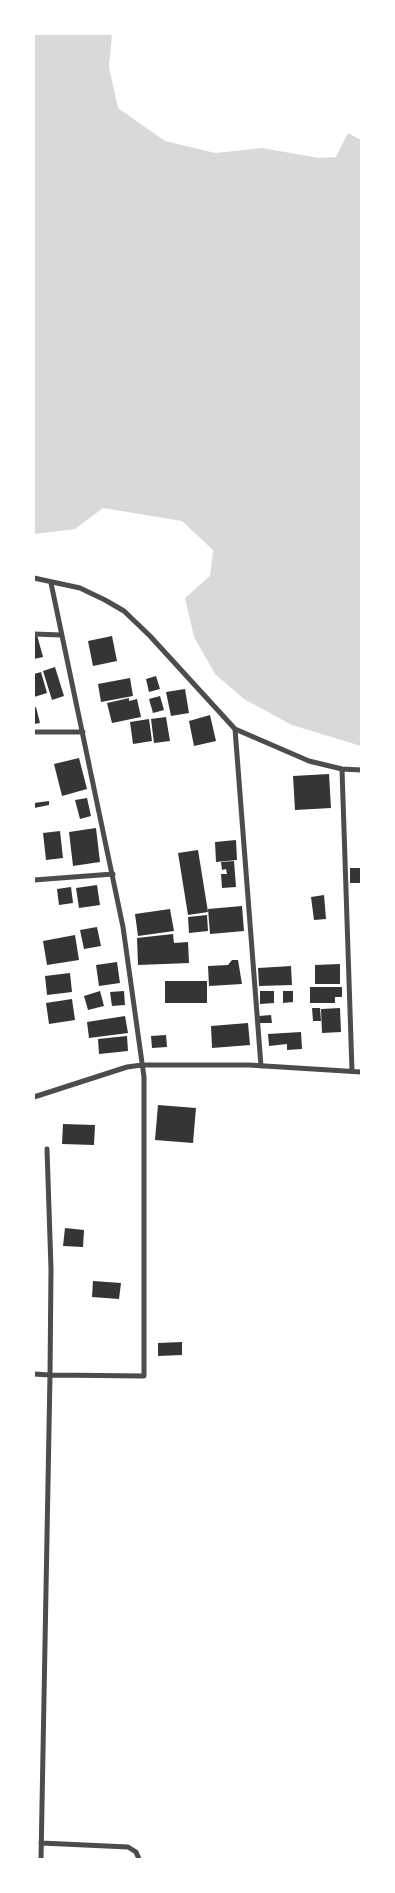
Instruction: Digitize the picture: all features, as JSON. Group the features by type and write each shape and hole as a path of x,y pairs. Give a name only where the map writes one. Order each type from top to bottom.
{"street":[{"path":"34,578 80,588 106,600 124,612 150,636 235,729 309,761 342,769 361,770"},
{"path":"34,1374 144,1376 142,1065 133,991 113,874 51,583"},
{"path":"34,634 61,635"},
{"path":"235,729 261,1066"},
{"path":"34,732 83,732"},
{"path":"342,769 352,1071"},
{"path":"34,880 113,874"},
{"path":"34,1097 127,1066 261,1066 361,1072"},
{"path":"41,1859 51,1269 47,1149"},
{"path":"41,1843 128,1847 136,1852 139,1859"}],"shaded area":[{"path":"34,34 112,34 109,67 118,108 165,141 215,153 262,148 319,158 336,157 348,133 361,140 361,746 292,725 244,699 215,674 194,637 185,598 210,576 213,550 182,521 103,508 75,529 34,534"}],"building":[{"path":"37,635 43,657 34,659 34,636"},
{"path":"112,636 117,661 93,666 88,641"},
{"path":"55,667 64,696 52,700 43,671"},
{"path":"41,672 47,693 34,697 34,674"},
{"path":"156,676 160,689 149,692 146,679"},
{"path":"130,678 133,696 101,702 98,684"},
{"path":"185,689 189,713 171,716 166,692"},
{"path":"160,696 164,710 153,713 149,699"},
{"path":"129,698 129,701 137,699 141,717 112,723 107,703"},
{"path":"36,707 40,723 34,724 34,708"},
{"path":"210,715 216,741 194,746 189,721"},
{"path":"166,717 170,741 154,743 151,719"},
{"path":"149,719 152,741 133,744 130,722"},
{"path":"79,758 87,789 62,796 54,764"},
{"path":"329,774 331,808 295,810 293,776"},
{"path":"87,798 91,816 80,819 75,800"},
{"path":"49,801 49,805 34,808 34,803"},
{"path":"96,828 100,862 73,866 69,832"},
{"path":"60,831 63,858 46,860 43,833"},
{"path":"236,840 237,860 216,862 215,842"},
{"path":"198,850 208,912 188,915 178,853"},
{"path":"234,861 236,887 222,888 221,874 227,874 226,869 222,870 221,862"},
{"path":"350,868 361,868 361,883 350,883"},
{"path":"97,885 100,905 79,908 76,888"},
{"path":"71,887 73,903 59,905 57,889"},
{"path":"324,895 326,919 314,920 311,897"},
{"path":"242,906 244,931 210,934 208,909"},
{"path":"170,909 174,931 138,936 135,914"},
{"path":"207,915 208,931 189,933 188,917"},
{"path":"97,927 101,946 84,949 80,930"},
{"path":"173,934 174,943 188,942 189,963 138,965 137,938"},
{"path":"75,935 79,960 47,965 43,941"},
{"path":"232,960 238,960 242,984 209,986 208,966 228,965"},
{"path":"117,962 120,983 99,986 96,965"},
{"path":"340,964 340,984 315,984 315,965"},
{"path":"291,966 292,985 259,986 258,968"},
{"path":"70,973 72,992 47,995 45,976"},
{"path":"165,981 207,981 207,1003 165,1003"},
{"path":"310,987 342,987 342,997 335,997 335,1003 310,1003"},
{"path":"100,991 104,1006 88,1010 84,996"},
{"path":"124,991 125,1005 112,1006 110,992"},
{"path":"260,991 274,991 274,1003 260,1004"},
{"path":"283,991 293,991 293,1002 283,1003"},
{"path":"72,999 75,1020 49,1024 46,1003"},
{"path":"312,1008 320,1008 321,1021 313,1021"},
{"path":"340,1008 341,1032 322,1033 321,1009"},
{"path":"271,1015 272,1023 260,1023 259,1016"},
{"path":"125,1016 128,1033 89,1038 87,1022"},
{"path":"248,1023 250,1045 212,1048 211,1026"},
{"path":"301,1032 302,1049 287,1050 287,1044 269,1046 268,1034"},
{"path":"166,1035 167,1047 152,1048 151,1036"},
{"path":"127,1036 128,1051 99,1054 98,1039"},
{"path":"158,1105 196,1108 193,1143 155,1140"},
{"path":"63,1124 95,1125 94,1145 62,1144"},
{"path":"65,1228 84,1230 83,1247 63,1246"},
{"path":"93,1281 121,1283 119,1299 92,1297"},
{"path":"182,1342 182,1355 158,1356 158,1343"}]}
